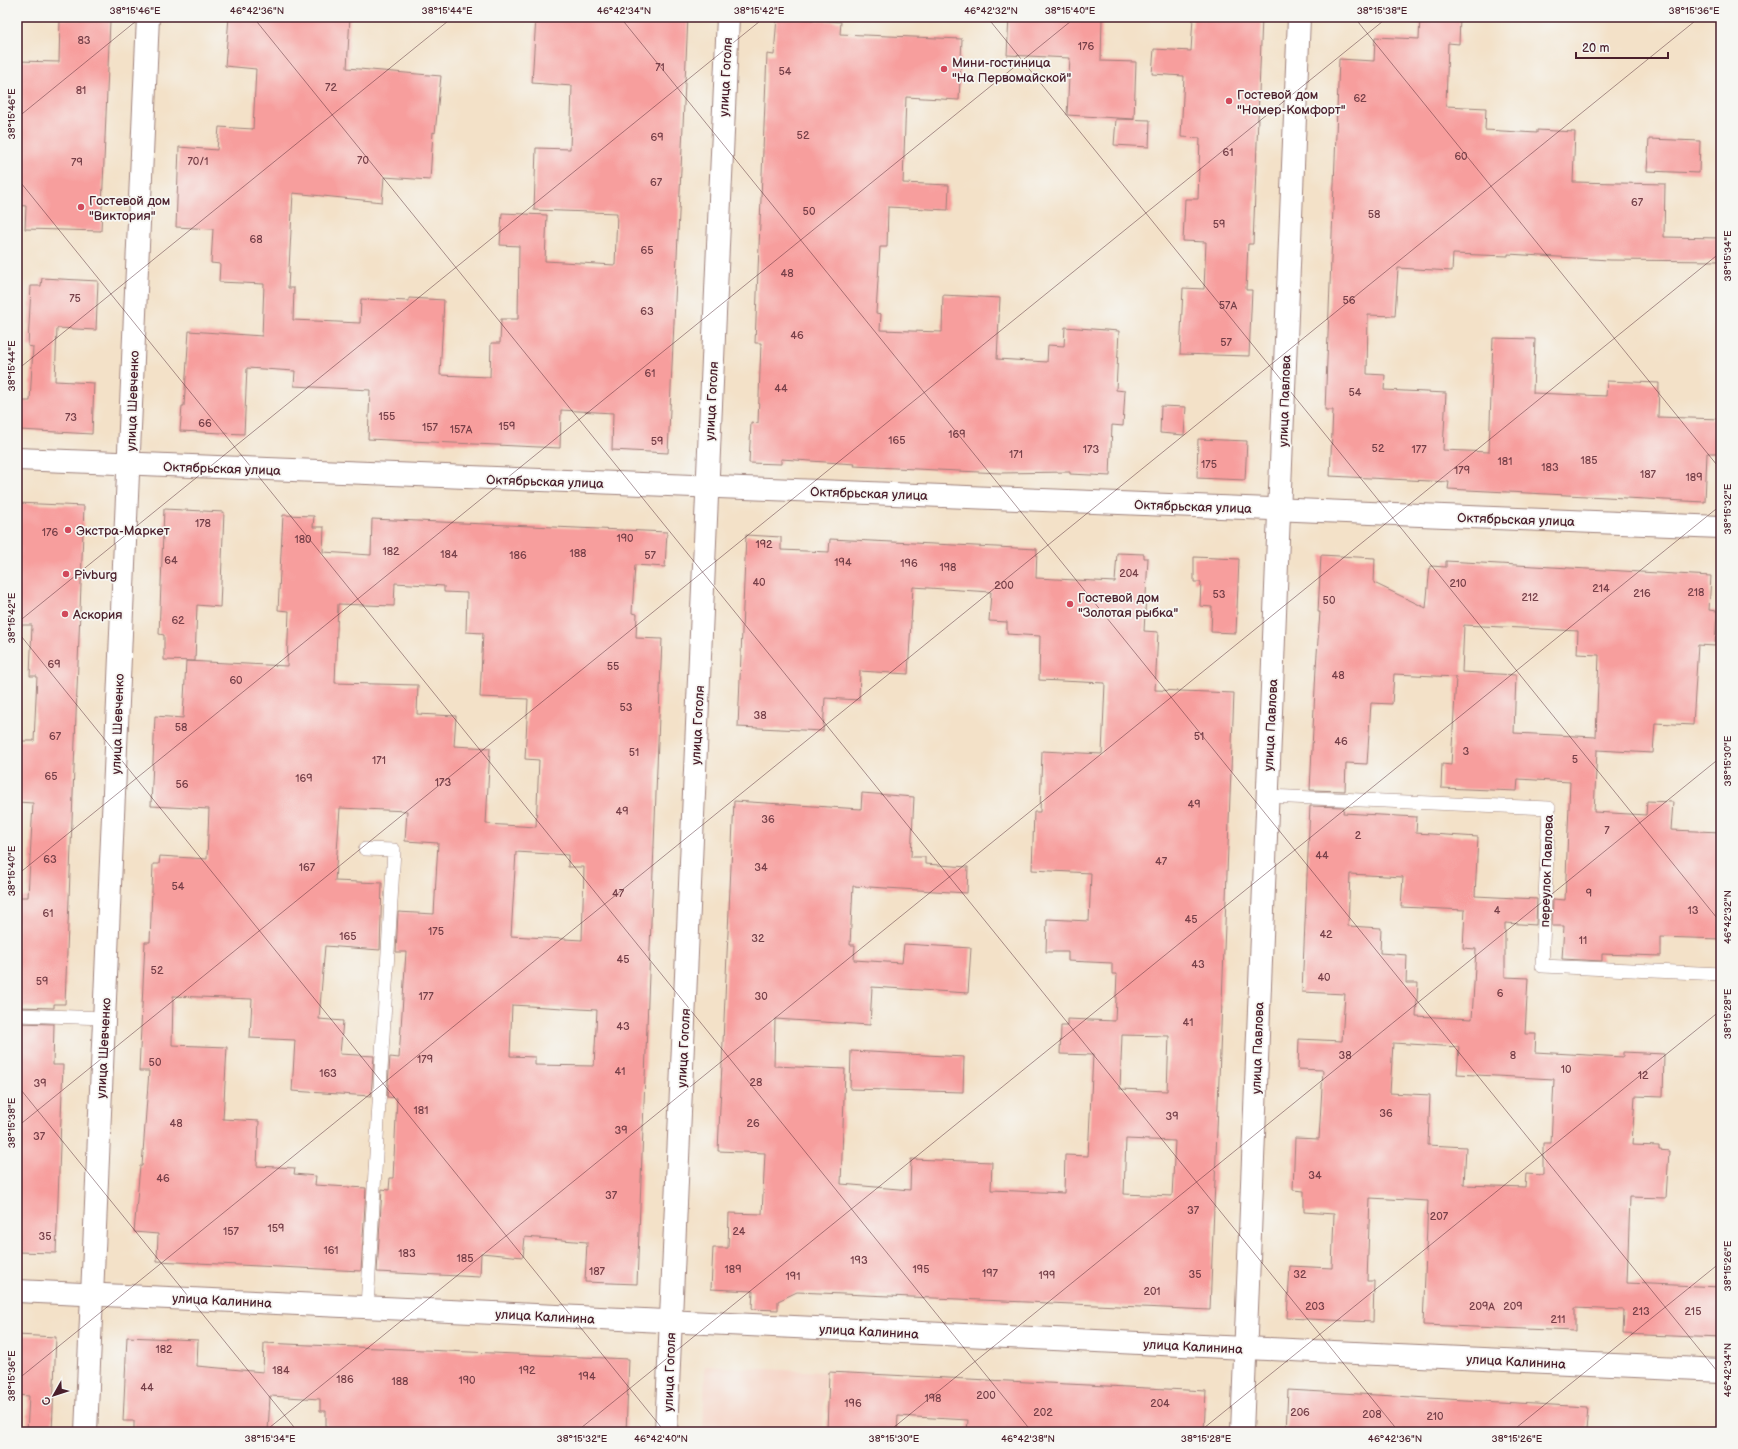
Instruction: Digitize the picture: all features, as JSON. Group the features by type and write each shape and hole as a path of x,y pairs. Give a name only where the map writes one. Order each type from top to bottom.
{"street":[{"name":"улица Шевченко","path":"86,1432 148,17"},
{"name":"улица Гоголя","path":"666,1432 728,17"},
{"name":"улица Павлова","path":"1242,1432 1267,796 1280,510 1298,17"},
{"name":"Октябрьская улица","path":"17,459 1721,528"},
{"name":"улица Калинина","path":"17,1291 1721,1370"}],"lane":[{"name":"переулок Павлова","path":"1267,796 1548,808 1542,966 1721,974"},
{"path":"365,849 394,850 367,1307"},
{"path":"17,1015 104,1018"}],"shaded area":[{"path":"705,1366 825,1372 823,1432 703,1432"}],"building":[{"path":"229,17 350,17 347,68 441,76 435,133 433,132 430,180 384,177 382,202 293,193 288,288 294,288 293,320 360,323 361,299 409,301 409,298 444,300 440,375 490,377 491,343 500,343 501,319 518,319 519,246 500,245 502,213 547,215 545,261 615,265 617,213 534,210 536,148 570,149 572,86 532,83 536,17 688,17 668,453 612,450 613,413 561,410 560,448 368,439 370,390 294,386 295,371 247,368 244,434 180,431 182,406 184,406 189,331 262,336 264,284 219,282 220,264 211,263 213,229 176,227 179,147 217,150 219,127 253,129 256,69 225,66"},
{"path":"777,17 841,22 840,34 962,39 959,100 906,97 903,183 949,185 948,210 888,207 887,247 880,247 876,313 881,314 880,330 942,332 943,295 1000,298 997,359 1047,362 1048,345 1064,346 1065,327 1119,331 1116,390 1125,391 1123,426 1112,425 1110,476 1070,474 1070,472 1000,473 854,466 855,464 781,459 781,464 749,463 751,422 758,423 761,343 755,343 767,54 774,55"},
{"path":"1009,17 1102,17 1101,61 1136,62 1134,119 1067,115 1070,58 1007,55"},
{"path":"1193,17 1262,17 1253,244 1248,244 1246,290 1252,290 1249,356 1180,354 1183,288 1204,289 1206,242 1183,241 1185,199 1198,199 1200,138 1181,137 1184,76 1152,74 1154,49 1191,51"},
{"path":"1420,17 1460,17 1459,44 1448,43 1446,106 1486,108 1485,130 1537,133 1537,130 1575,132 1573,182 1665,184 1664,237 1721,238 1721,261 1609,260 1508,254 1508,256 1453,254 1452,271 1398,268 1395,316 1368,315 1367,374 1385,375 1384,390 1446,393 1443,450 1489,452 1493,338 1535,339 1533,393 1606,396 1607,381 1659,383 1658,417 1721,419 1721,453 1707,453 1705,502 1448,489 1449,482 1330,476 1333,410 1325,410 1339,59 1374,61 1375,37 1419,39"},
{"path":"60,19 110,21 101,231 25,229 26,206 17,205 17,61 59,62"},
{"path":"1116,119 1150,120 1149,147 1114,145"},
{"path":"1649,139 1700,141 1699,173 1647,171"},
{"path":"42,278 98,281 96,330 57,328 55,381 94,383 92,434 20,430 21,401 30,401 33,347 28,346 31,286 41,286"},
{"path":"1161,406 1186,407 1184,435 1160,433"},
{"path":"1198,439 1247,441 1245,480 1197,478"},
{"path":"17,503 84,506 65,1004 54,1004 54,1008 17,1007 17,897 28,897 33,803 17,802 17,741 34,741 37,676 30,676 32,625 17,625"},
{"path":"164,509 224,512 220,607 197,605 195,661 164,660 164,635 159,634"},
{"path":"283,515 314,516 313,527 324,527 323,552 371,555 372,519 667,532 665,567 635,565 632,613 637,614 636,638 662,639 637,1284 585,1282 587,1242 525,1237 523,1257 481,1253 480,1277 377,1272 382,1189 389,1190 390,1178 393,1178 397,1098 387,1097 390,1057 399,1058 406,952 396,952 398,912 434,914 438,843 405,841 407,811 340,808 335,881 382,883 380,950 325,946 319,1019 343,1021 340,1054 374,1056 371,1096 292,1091 295,1040 250,1038 252,999 173,996 172,1045 227,1047 223,1119 259,1121 257,1166 295,1168 294,1174 316,1176 315,1185 366,1188 361,1271 157,1261 158,1234 134,1232 140,1166 142,1166 149,1071 139,1071 145,942 150,942 153,864 159,864 160,856 207,859 209,809 151,806 155,716 183,718 186,661 287,666 289,611 278,610","holes":["395,583 444,586 444,592 467,593 466,632 483,633 480,697 528,699 525,759 539,760 536,827 486,824 490,748 454,746 456,716 417,714 418,685 335,683 338,604 394,606","516,852 568,855 568,867 584,867 582,940 511,936","512,1005 597,1010 594,1066 535,1065 535,1057 510,1056"]},
{"path":"746,535 781,537 781,550 829,552 830,539 1037,549 1036,578 1115,582 1117,553 1144,554 1144,558 1148,558 1144,631 1158,632 1155,690 1234,693 1210,1310 797,1292 778,1301 778,1310 752,1309 753,1291 711,1289 713,1248 728,1248 729,1213 762,1214 765,1153 718,1151 734,801 861,809 862,793 914,797 911,857 925,857 925,864 968,867 967,893 853,886 850,945 855,945 854,960 902,963 904,944 971,948 968,993 872,987 870,1025 775,1019 774,1066 845,1069 841,1184 910,1190 911,1159 992,1162 991,1190 1064,1193 1065,1155 1088,1156 1093,1055 1060,1054 1061,1026 1067,1026 1067,1019 1115,1021 1117,974 1112,974 1112,963 1068,961 1068,952 1046,952 1047,919 1089,921 1091,873 1032,870 1034,812 1040,812 1042,751 1102,754 1105,683 1039,680 1040,636 1007,634 1007,622 989,621 991,592 913,587 908,674 860,671 859,700 825,698 823,731 738,727","holes":["1122,1035 1169,1036 1167,1091 1120,1089","1126,1139 1175,1141 1172,1196 1124,1194"]},
{"path":"1321,555 1375,558 1374,583 1426,608 1430,566 1446,567 1446,561 1711,576 1709,610 1717,611 1715,646 1698,645 1693,725 1655,723 1653,753 1597,750 1594,812 1646,815 1647,801 1673,802 1671,830 1721,832 1721,939 1661,937 1661,956 1602,954 1602,961 1562,959 1564,926 1552,926 1553,899 1565,900 1570,782 1518,779 1517,791 1441,788 1442,764 1451,765 1456,677 1394,674 1392,704 1371,703 1367,764 1346,763 1345,791 1310,790 1320,612 1318,612","holes":["1464,625 1578,631 1577,654 1599,655 1596,737 1514,733 1516,675 1462,672"]},
{"path":"1194,557 1239,559 1236,633 1211,632 1212,607 1200,606 1201,582 1194,582"},
{"path":"1310,806 1344,807 1343,813 1417,817 1416,833 1478,837 1475,896 1537,899 1536,925 1505,923 1505,977 1528,978 1525,1034 1536,1034 1535,1052 1623,1057 1623,1052 1664,1054 1663,1097 1635,1096 1632,1145 1659,1146 1659,1150 1669,1151 1666,1198 1630,1197 1627,1283 1721,1287 1721,1338 1623,1334 1624,1310 1575,1308 1575,1331 1423,1325 1428,1201 1370,1198 1367,1281 1374,1281 1373,1322 1287,1318 1290,1266 1332,1268 1334,1214 1304,1212 1304,1191 1293,1190 1295,1138 1319,1139 1323,1070 1298,1069 1299,1039 1342,1041 1345,994 1302,992","holes":["1350,874 1403,877 1401,907 1465,910 1463,948 1476,949 1472,1019 1416,1016 1418,983 1406,983 1407,955 1380,953 1381,928 1348,926","1393,1043 1459,1047 1457,1074 1554,1079 1551,1143 1543,1143 1543,1175 1526,1174 1525,1187 1464,1185 1466,1147 1428,1145 1430,1095 1390,1093"]},
{"path":"17,1023 54,1024 53,1065 63,1065 56,1253 17,1252"},
{"path":"851,1051 964,1057 963,1092 850,1089"},
{"path":"17,1335 56,1337 52,1432 27,1432 29,1396 17,1395"},
{"path":"127,1337 198,1340 197,1366 263,1372 264,1343 629,1359 626,1432 326,1432 326,1411 320,1411 320,1399 270,1396 268,1432 134,1432 134,1421 123,1421"},
{"path":"829,1372 1206,1391 1204,1432 1100,1432 1063,1430 1063,1432 967,1432 968,1420 898,1416 897,1432 827,1432"},
{"path":"1288,1390 1588,1407 1586,1432 1286,1432"}],"place":[{"name":"Мини-гостиница \"На Первомайской\"","path":"944,69"},
{"name":"Гостевой дом \"Номер-Комфорт\"","path":"1229,101"},
{"name":"Гостевой дом \"Виктория\"","path":"81,207"},
{"name":"Экстра-Маркет","path":"68,530"},
{"name":"Pivburg","path":"66,574"},
{"name":"Гостевой дом \"Золотая рыбка\"","path":"1070,604"},
{"name":"Аскория","path":"65,614"}]}
